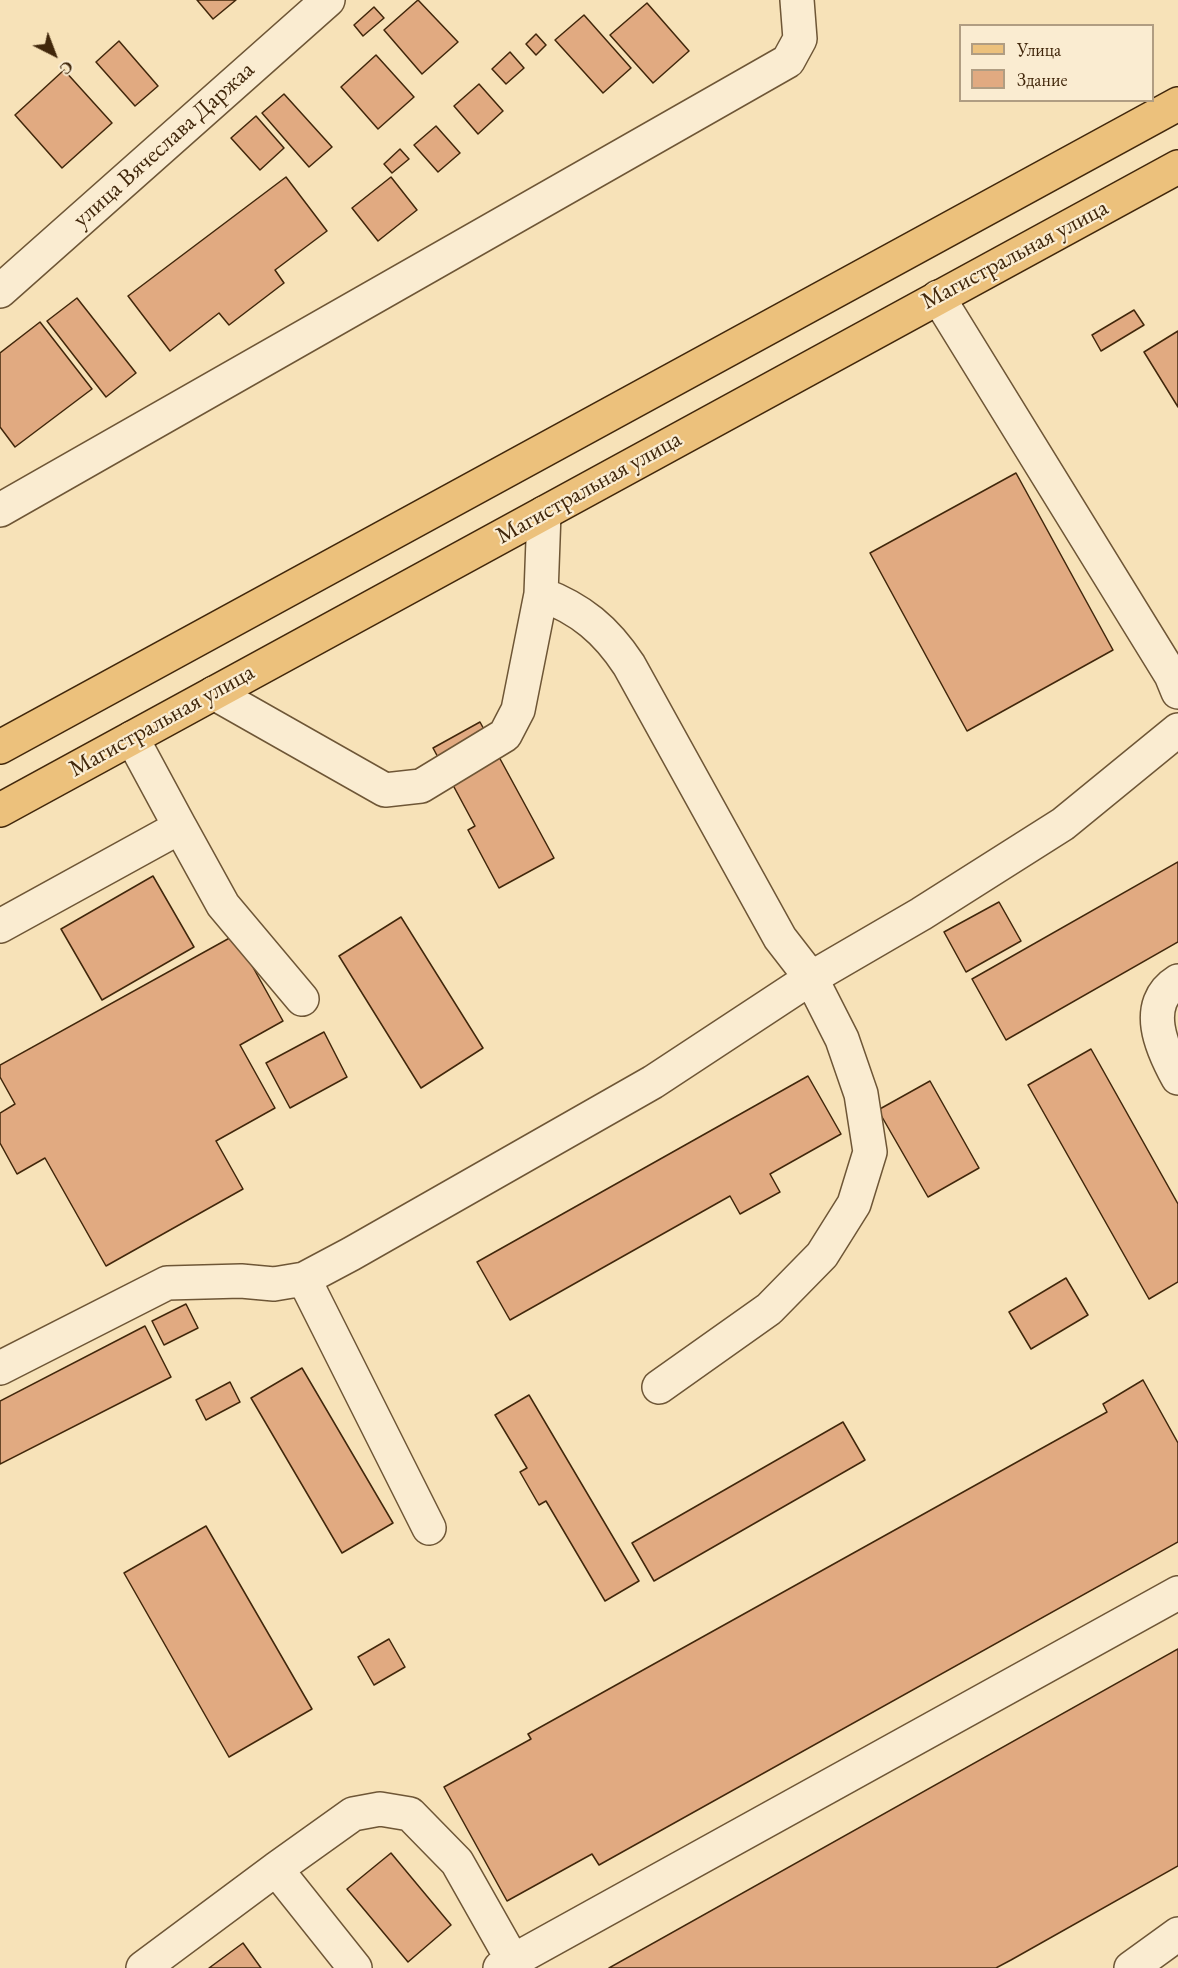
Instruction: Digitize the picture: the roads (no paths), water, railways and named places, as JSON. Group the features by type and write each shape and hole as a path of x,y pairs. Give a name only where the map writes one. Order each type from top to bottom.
{"main road":[{"path":"0,747 1178,104"},
{"name":"Магистральная улица","path":"0,810 1178,167"}],"street":[{"name":"улица Вячеслава Даржаа","path":"0,291 328,0"},
{"path":"0,510 788,61 800,39 797,0"},
{"path":"938,297 1171,675 1178,692"},
{"path":"214,693 385,790 421,786 505,735 518,710 541,594 544,513"},
{"path":"541,594 566,603 589,618 612,639 629,665 780,938 811,978 842,1039 861,1094 870,1152 854,1204 822,1255 769,1309 659,1387"},
{"path":"0,1368 167,1283 241,1281 274,1284 304,1279 653,1082 811,978 921,914 1063,824 1178,730"},
{"path":"132,738 223,905 302,999"},
{"path":"0,926 180,827"},
{"path":"1178,981 1162,999 1157,1023 1162,1048 1178,1078"},
{"path":"304,1279 429,1528"},
{"path":"143,1968 353,1814 380,1809 410,1814 457,1862 506,1964 1178,1593"},
{"path":"276,1869 355,1968"},
{"path":"1131,1968 1178,1934"}]}
